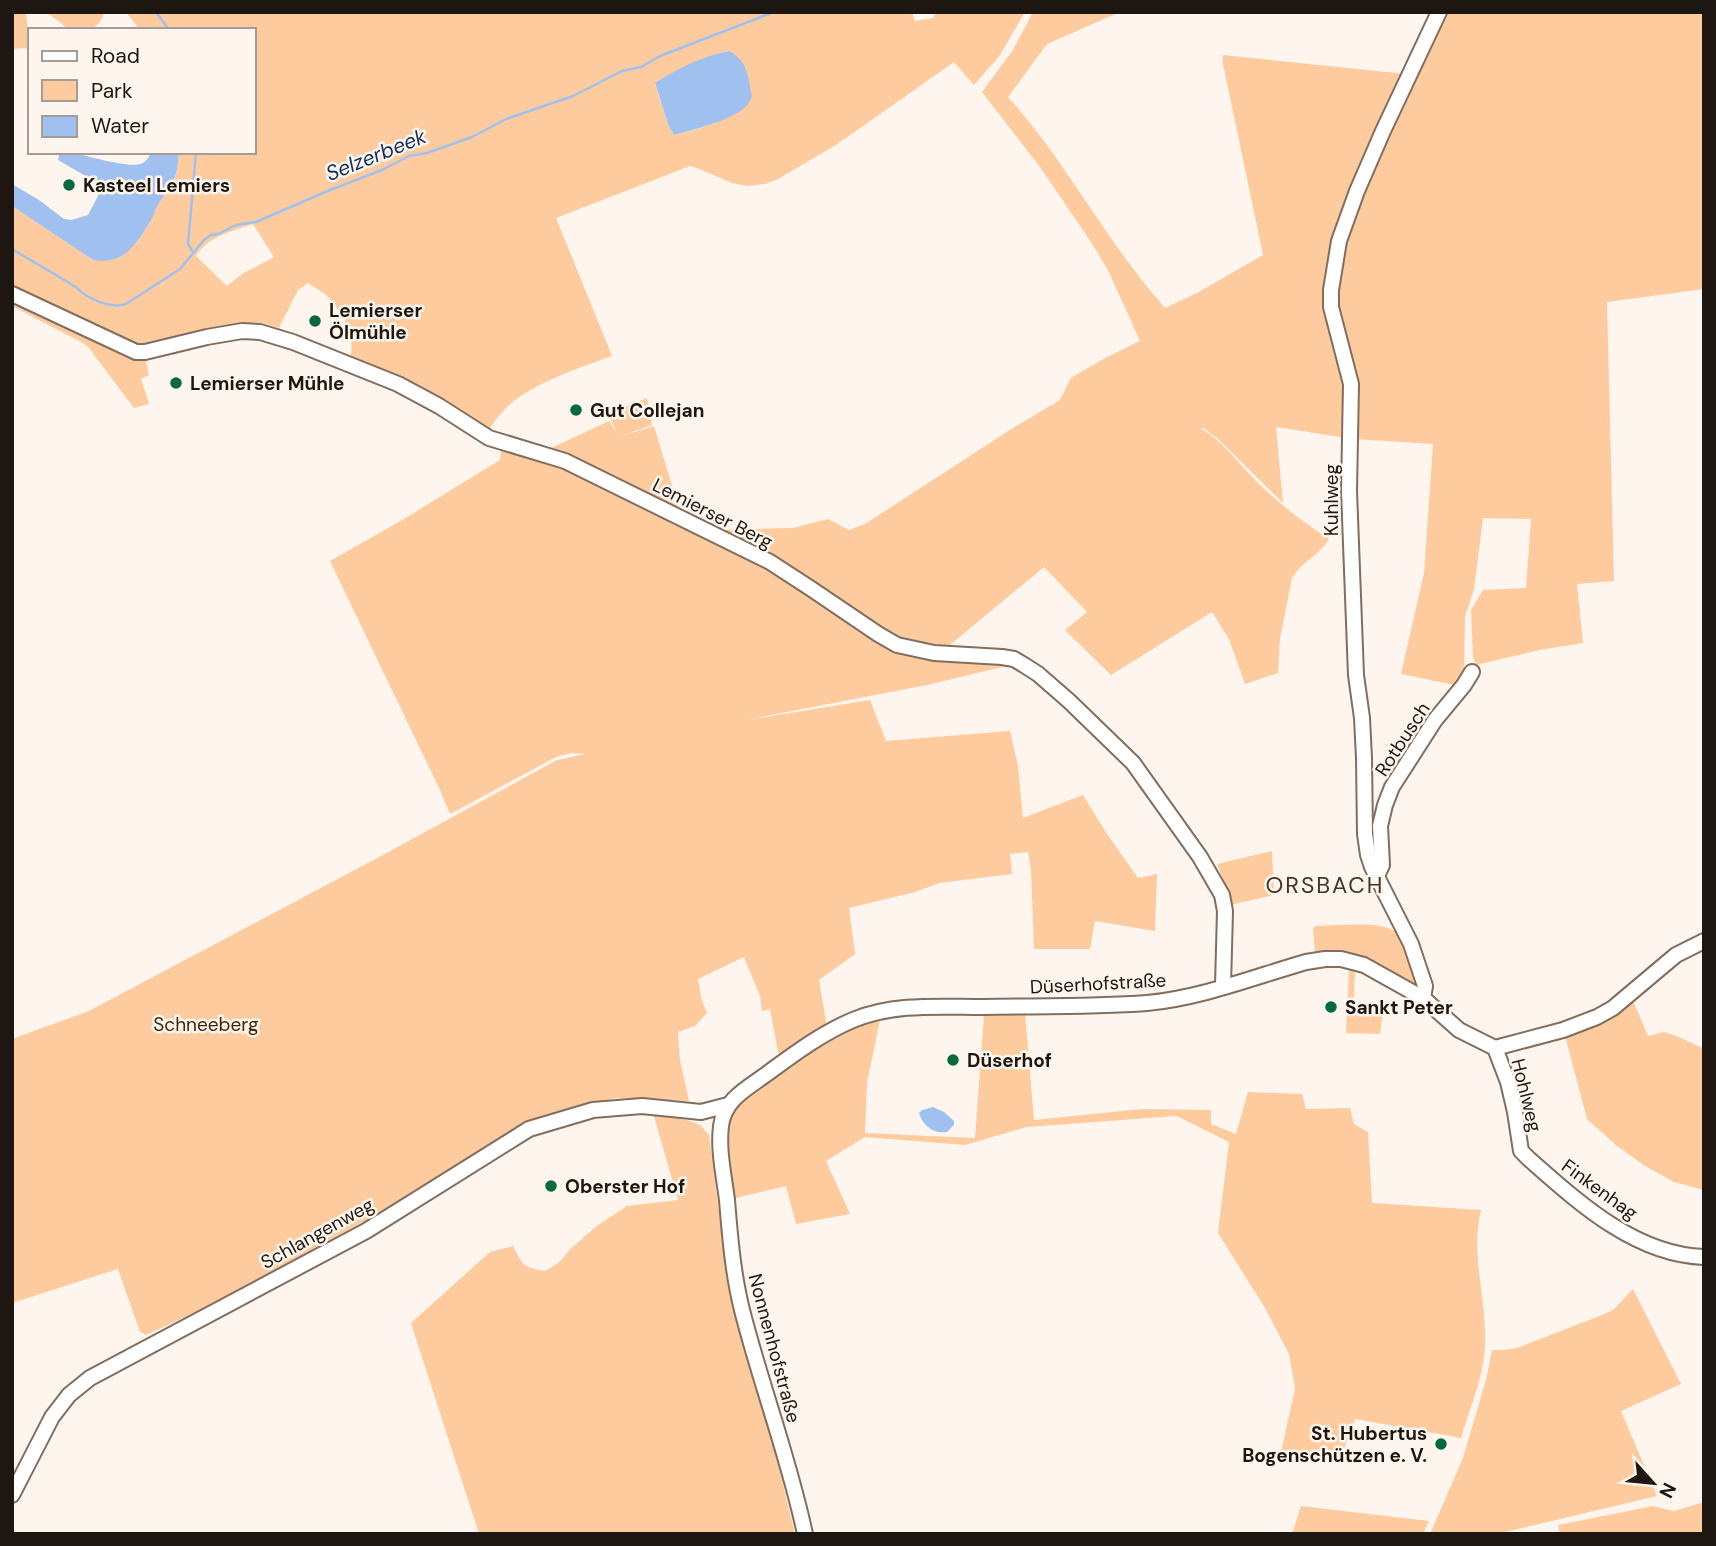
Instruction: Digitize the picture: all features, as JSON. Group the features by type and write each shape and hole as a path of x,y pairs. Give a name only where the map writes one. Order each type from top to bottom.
{"street":[{"name":"Kuhlweg","path":"1423,999 1425,986 1411,944 1368,855 1365,834 1364,758 1356,675 1349,491 1351,384 1331,307 1331,290 1339,240 1357,191 1382,131 1439,12"},
{"name":"Lemierser Berg","path":"12,294 136,352 242,331 260,332 293,342 398,384 489,438 565,461 770,562 897,645 934,653 1014,659 1038,674 1069,701 1133,763 1200,857 1222,895 1225,911 1223,986"},
{"name":"Rotbusch","path":"1377,876 1382,865 1380,826 1392,787 1435,720 1472,672"},
{"path":"1495,1048 1563,1030 1597,1017 1614,1008 1676,955 1704,941"},
{"name":"Düserhofstraße","path":"701,1112 728,1105 792,1056 831,1031 877,1012 919,1006 1081,1006 1150,1002 1193,995 1306,961 1325,959 1354,962 1375,970 1423,999 1459,1030 1495,1048"},
{"name":"Hohlweg","path":"1495,1048 1508,1082 1521,1151"},
{"name":"Nonnenhofstraße","path":"728,1105 723,1116 720,1138 734,1268 763,1384 806,1534"},
{"name":"Schlangenweg","path":"12,1495 52,1417 69,1395 90,1378 366,1231 529,1129 593,1110 642,1106 701,1112"},
{"path":"701,1112 721,1127"},
{"name":"Finkenhag","path":"1521,1151 1614,1227 1666,1251 1704,1257"}],"green space":[{"path":"12,12 26,12 28,48 12,49"},
{"path":"44,12 105,12 93,28 66,28"},
{"path":"126,12 912,12 915,21 933,18 936,12 1025,12 1000,55 974,85 954,62 836,145 778,179 748,186 732,183 690,166 556,218 612,356 527,392 505,409 488,431 350,358 350,335 344,320 329,297 308,283 298,290 279,328 256,323 136,347 12,289 12,206 93,260 119,258 137,242 175,178 179,154 256,154 256,28 138,28","holes":["729,51 748,103 724,119 674,135 655,84 700,60","253,224 274,257 242,274 227,286 196,256 214,239"]},
{"path":"1033,12 1120,12 1047,44 1008,97 1056,157 1128,262 1165,308 1263,255 1223,55 1406,74 1327,282 1345,376 1346,438 1276,427 1283,503 1218,439 1200,428 1223,445 1273,497 1329,539 1292,578 1280,639 1278,673 1245,684 1229,639 1212,612 1111,675 1065,630 1087,612 1044,567 945,649 900,641 719,530 793,528 828,519 849,530 865,524 1060,400 1071,378 1140,341 1108,270 1091,242 1040,167 982,92 1013,50"},
{"path":"1444,12 1704,12 1704,289 1607,302 1614,581 1577,584 1583,643 1476,665 1473,657 1471,610 1483,590 1526,588 1531,519 1483,518 1474,589 1465,617 1464,675 1454,685 1401,674 1424,573 1433,444 1354,439 1333,304 1337,263 1386,135"},
{"path":"12,300 145,356 149,375 141,379 149,404 134,408 89,348 12,306"},
{"path":"647,398 652,425 618,437 654,426 680,512 547,450 609,421 617,433 608,414"},
{"name":"Schneeberg","path":"502,447 568,468 635,502 769,571 862,632 1015,664 927,685 740,721 870,700 886,741 1010,731 1018,766 1023,818 1083,795 1138,878 1157,874 1155,931 1095,921 1090,949 1034,949 1028,852 1010,854 1012,874 939,883 915,892 849,908 855,954 819,980 827,1027 779,1057 770,1009 762,1011 760,996 744,957 698,979 707,1013 695,1026 678,1032 680,1060 689,1101 615,1098 522,1123 370,1218 209,1306 146,1335 140,1332 118,1269 12,1303 12,1039 89,1011 557,760 585,754 571,753 556,757 450,814 330,561 500,460"},
{"path":"1272,851 1274,895 1230,905 1217,864"},
{"path":"1315,926 1381,926 1397,933 1402,938 1419,980 1413,987 1367,960 1342,953 1315,953"},
{"path":"1349,971 1355,972 1353,1011 1383,1011 1380,1034 1346,1033"},
{"path":"1633,1001 1648,1036 1664,1032 1704,1049 1704,1190 1674,1182 1645,1166 1587,1119 1565,1036 1600,1022"},
{"path":"1025,1013 1034,1120 1141,1109 1211,1110 1211,1124 1236,1134 1248,1092 1302,1094 1306,1109 1350,1108 1354,1124 1368,1132 1372,1203 1481,1210 1477,1244 1485,1327 1484,1356 1461,1438 1355,1419 1340,1460 1280,1457 1295,1388 1289,1354 1265,1308 1218,1233 1229,1142 1177,1116 1027,1127 965,1145 865,1137 826,1161 850,1214 796,1224 786,1186 732,1199 727,1122 732,1109 766,1078 848,1028 880,1020 867,1083 865,1133 975,1138 984,1015"},
{"path":"653,1113 690,1121 700,1125 709,1135 729,1287 770,1431 795,1534 479,1534 411,1323 490,1252 513,1246 524,1264 545,1271 561,1260 598,1225 627,1206 678,1200"},
{"path":"1633,1289 1681,1384 1621,1411 1657,1496 1497,1534 1430,1534 1463,1458 1492,1350 1517,1348 1607,1313"},
{"path":"1704,1502 1704,1534 1560,1534 1558,1525 1653,1506 1674,1511"},
{"path":"1301,1506 1429,1521 1423,1534 1292,1534"}],"water":[{"path":"729,51 740,60 746,70 752,96 748,103 728,118 674,135 655,83 691,63"},
{"path":"60,154 78,154 134,165 146,161 150,154 179,154 173,181 142,235 123,255 104,261 93,260 12,206 12,184 64,219 71,220 88,215 98,196 96,182 58,160"},
{"path":"933,1107 954,1121 954,1125 947,1132 933,1130 921,1118 919,1113 922,1110"}],"waterway":[{"path":"156,12 168,28"},
{"name":"Selzerbeek","path":"12,249 93,299 106,304 126,304 180,269 211,235 236,225 256,222 382,170 409,156 427,153 472,137 506,119 573,96 622,71 641,67 660,56 774,12"},
{"path":"193,252 188,244 196,154"}],"place":[{"name":"Kasteel Lemiers","path":"69,185"},
{"name":"Lemierser Ölmühle","path":"315,321"},
{"name":"Lemierser Mühle","path":"176,383"},
{"name":"Gut Collejan","path":"576,410"},
{"name":"Sankt Peter","path":"1331,1007"},
{"name":"Düserhof","path":"953,1060"},
{"name":"Oberster Hof","path":"551,1186"},
{"name":"St. Hubertus Bogenschützen e. V.","path":"1441,1444"}],"district":[{"name":"ORSBACH","path":"1325,885"}]}
